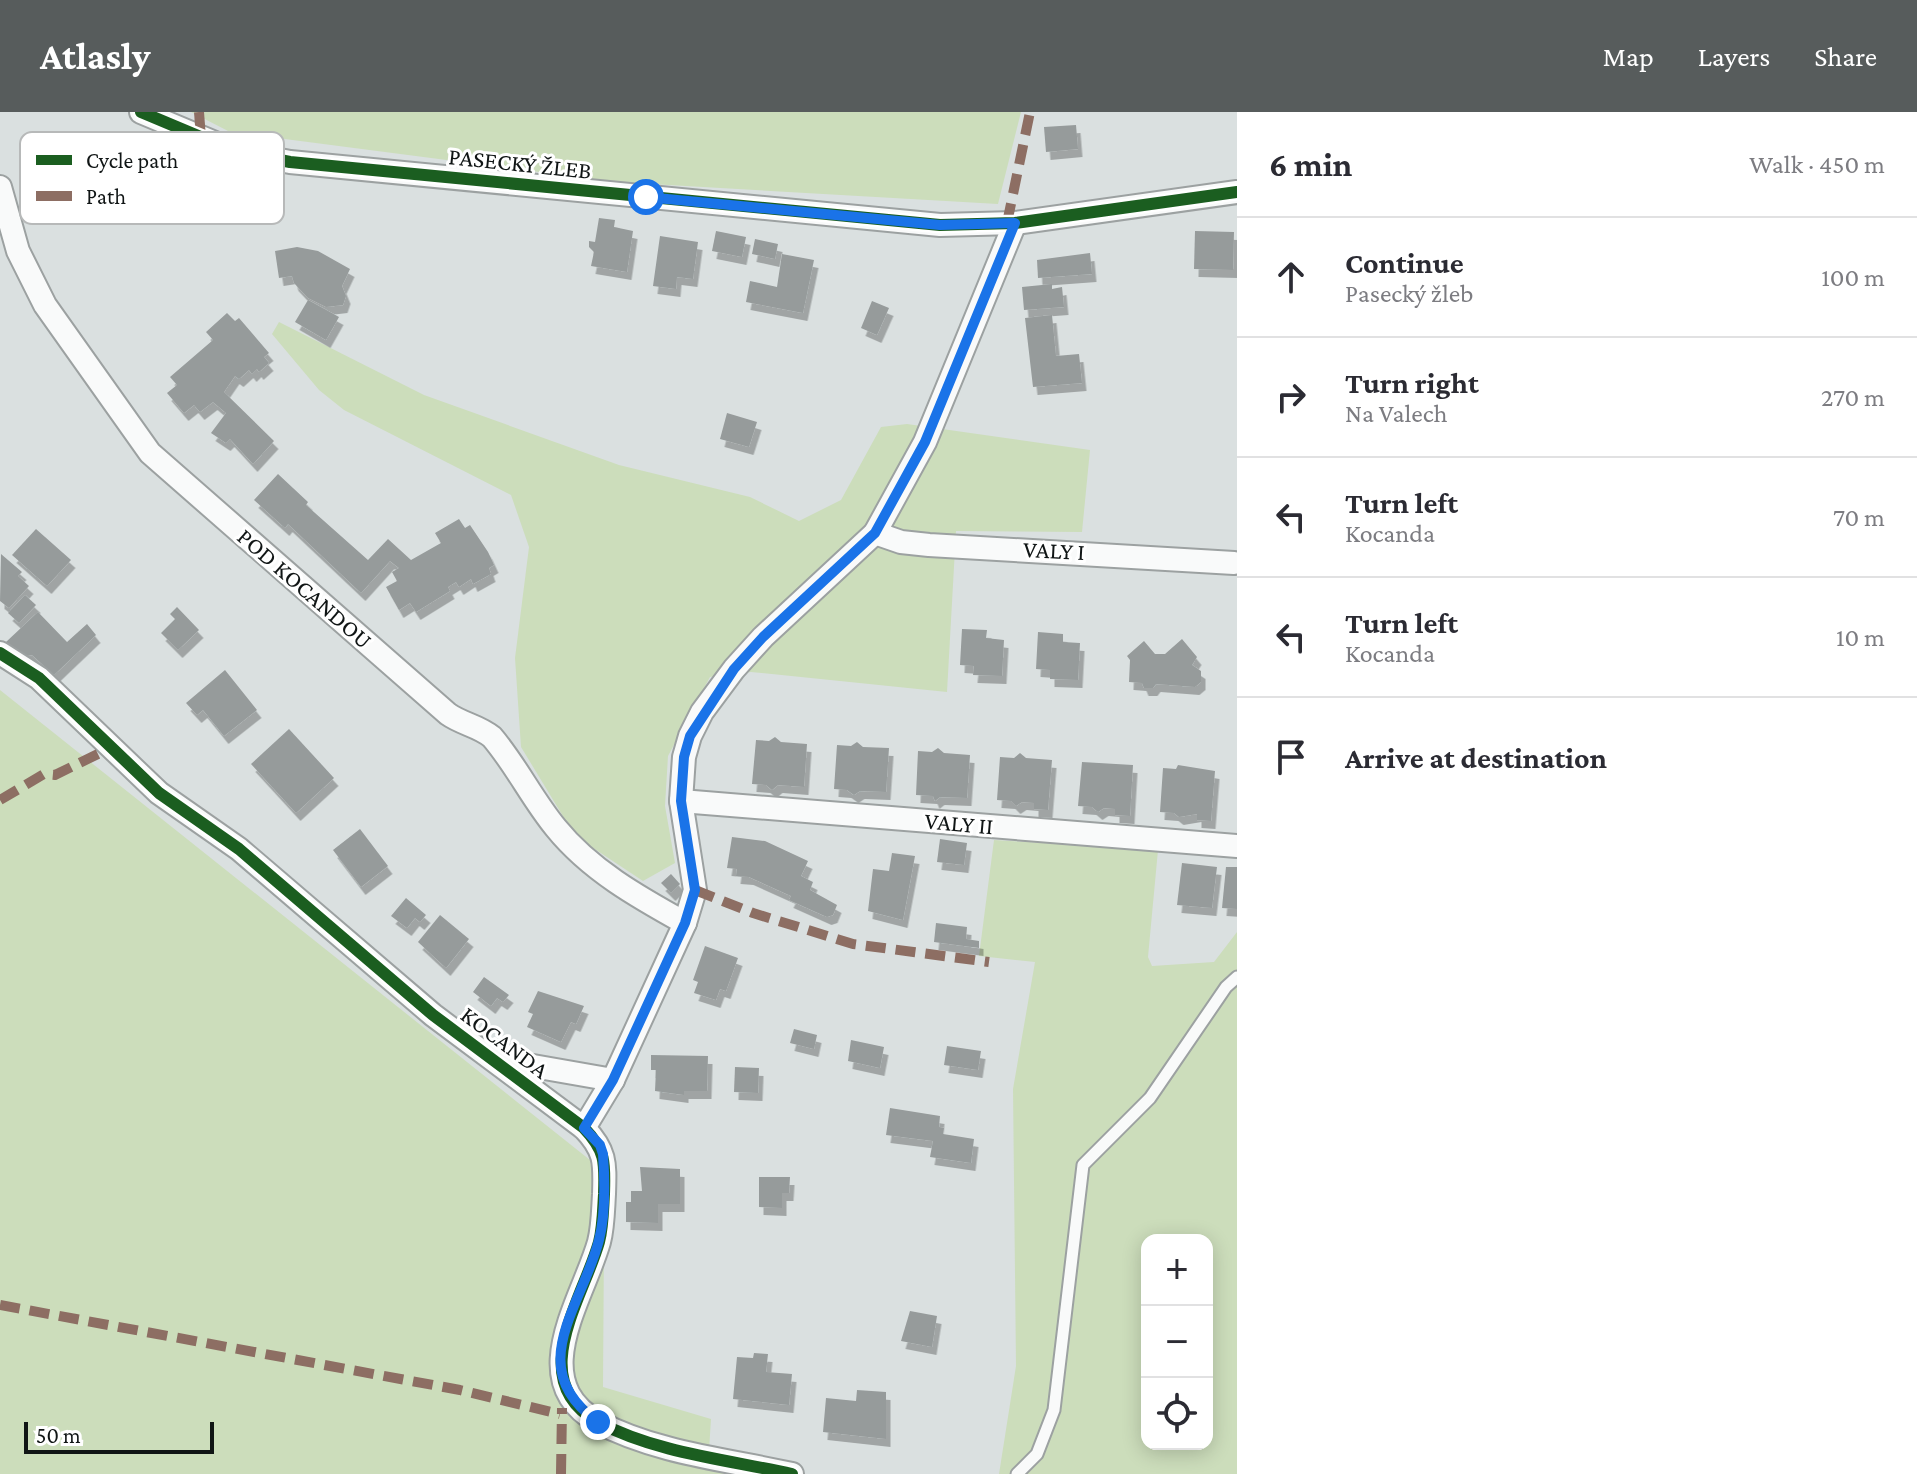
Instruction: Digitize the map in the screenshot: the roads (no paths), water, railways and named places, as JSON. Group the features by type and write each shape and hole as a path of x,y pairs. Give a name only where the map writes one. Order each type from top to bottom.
{"street":[{"name":"PASECKÝ ŽLEB","path":"141,112 189,132"},
{"name":"PASECKÝ ŽLEB","path":"284,161 940,225 1015,223 1237,192"},
{"name":"POD KOCANDOU","path":"0,187 18,251 45,305 150,453 448,714 465,726 483,730 492,737 555,828 574,849 639,898 685,923"},
{"path":"584,1128 613,1080 685,923 695,890 681,801 684,757 702,712 763,637 875,533 925,442 1015,223"},
{"name":"VALY I","path":"875,533 901,542 929,545 1234,563"},
{"name":"KOCANDA","path":"0,653 39,678 159,793 239,849 488,1059 584,1128 600,1145 603,1154 602,1223 564,1340 561,1380 566,1392 598,1422 628,1434 676,1449 792,1474"},
{"name":"VALY II","path":"681,801 1237,846"},
{"name":"KOCANDA","path":"488,1059 571,1070 613,1080"}],"lane":[{"path":"1017,1474 1037,1454 1054,1410 1083,1165 1150,1098 1226,987 1237,977"}]}
